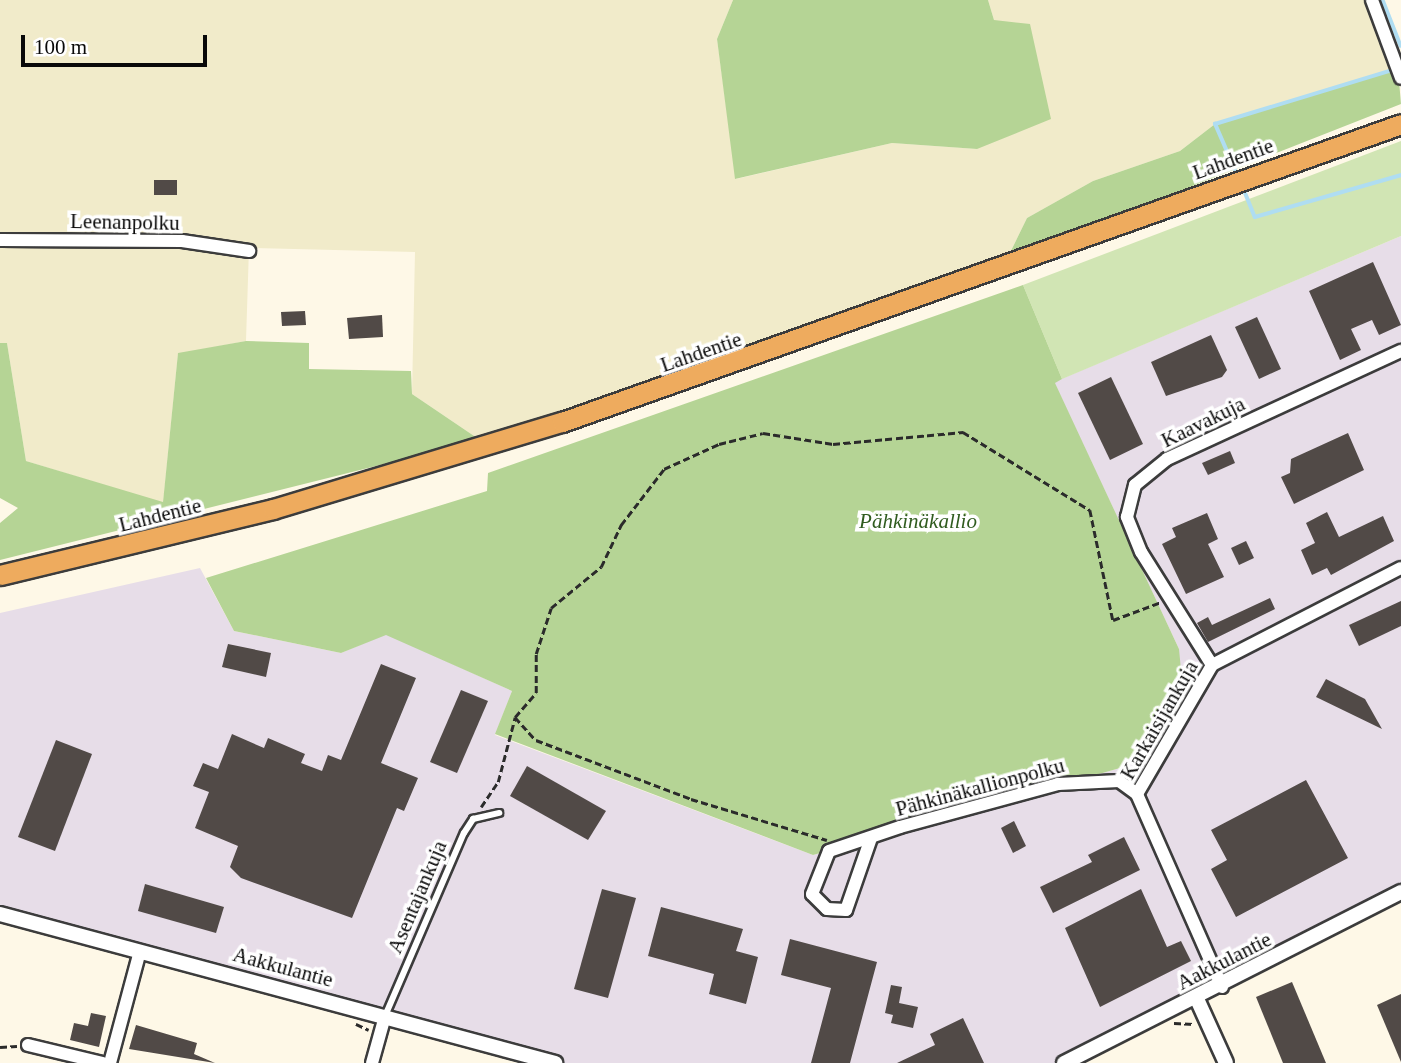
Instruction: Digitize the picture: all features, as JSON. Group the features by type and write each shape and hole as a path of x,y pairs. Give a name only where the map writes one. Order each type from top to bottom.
{"highway":[{"name":"Lahdentie","path":"0,575 273,509 562,422 1401,124"}],"street":[{"path":"1372,0 1401,78"},
{"name":"Leenanpolku","path":"0,240 182,241 249,251"},
{"name":"Kaavakuja","path":"1212,664 1169,596 1127,517 1135,485 1167,459 1401,351"},
{"name":"Karkaisijankuja","path":"1222,987 1137,794 1212,664 1401,568"},
{"name":"Pähkinäkallionpolku","path":"871,838 846,910 827,909 812,894 817,869 829,851 871,838 1058,784 1119,781 1137,794"},
{"name":"Aakkulantie","path":"1064,1063 1222,987 1401,892"},
{"name":"Aakkulantie","path":"0,914 555,1063"},
{"path":"110,1063 140,951"},
{"path":"1197,999 1226,1063"},
{"path":"372,1063 385,1016"},
{"path":"28,1045 103,1063"}],"lane":[{"path":"473,819 499,813"},
{"name":"Asentajankuja","path":"385,1016 473,819"}],"path":[{"path":"473,819 498,782 515,717 536,693 536,654 551,608 601,567 621,525 664,469 719,444 763,433 833,444 962,432 1090,510 1113,620 1169,596"},
{"path":"515,717 536,740 841,847"},
{"path":"1162,1029 1182,1020 1198,1030"},
{"path":"0,1047 28,1045"}],"shaded area":[{"path":"0,0 733,0 717,39 736,179 892,143 977,149 994,20 988,0 1372,0 1398,69 1215,124 1180,151 1093,181 1027,218 1007,259 480,440 412,394 415,252 249,248 246,341 178,354 163,503 26,461 7,343 0,343"},
{"path":"1401,236 1401,891 1064,1063 555,1063 0,910 0,613 200,568 234,631 341,653 386,634 512,691 495,735 813,855 1120,768 1179,649 1054,382"}],"green space":[{"path":"733,0 988,0 994,20 1030,24 1051,119 977,149 892,143 735,179 717,39"},
{"path":"1398,69 1401,104 1007,259 1027,218 1093,181 1180,151 1215,124"},
{"path":"1401,141 1401,236 1062,379 1023,285"},
{"name":"Pähkinäkallio","path":"1023,285 1062,379 1055,383 1179,649 1184,701 1120,768 813,855 495,734 512,691 386,635 341,653 234,631 206,578 487,491 488,473"},
{"path":"246,341 309,343 309,369 411,371 412,394 480,440 0,560 0,523 18,508 0,498 0,343 7,343 26,461 163,502 178,353"}],"building":[{"path":"154,180 177,180 177,195 154,195"},
{"path":"1373,262 1401,325 1379,335 1372,320 1351,329 1361,350 1340,360 1309,291"},
{"path":"305,311 306,325 282,326 281,312"},
{"path":"382,315 383,337 349,339 347,318"},
{"path":"1257,317 1281,369 1259,379 1235,327"},
{"path":"1211,335 1227,370 1222,377 1166,396 1151,362"},
{"path":"1111,377 1143,444 1110,460 1078,393"},
{"path":"1348,433 1364,470 1294,504 1281,477 1290,473 1291,459"},
{"path":"1230,451 1235,463 1208,475 1202,463"},
{"path":"1327,512 1339,537 1383,516 1394,541 1331,575 1327,568 1312,575 1301,550 1315,543 1306,523"},
{"path":"1207,513 1218,539 1208,544 1224,577 1186,594 1162,544 1176,537 1172,528"},
{"path":"1246,541 1254,558 1239,565 1231,548"},
{"path":"1270,598 1275,609 1208,642 1197,623 1208,617 1212,625"},
{"path":"1401,601 1401,626 1359,646 1349,625"},
{"path":"228,644 271,653 266,677 222,667"},
{"path":"381,664 416,678 381,763 418,778 404,811 397,808 352,918 241,878 230,867 238,846 195,828 209,792 193,786 203,763 218,769 232,734 264,748 268,738 305,754 301,763 322,771 328,755 341,760"},
{"path":"1326,679 1365,699 1382,729 1316,697"},
{"path":"461,690 488,701 457,773 430,762"},
{"path":"56,740 92,754 55,851 18,837"},
{"path":"527,766 606,811 588,840 510,796"},
{"path":"1306,780 1348,858 1236,917 1211,869 1227,860 1211,830"},
{"path":"1014,821 1026,846 1013,853 1001,828"},
{"path":"1124,837 1140,870 1053,913 1040,887 1092,862 1088,855"},
{"path":"145,884 224,907 216,933 138,911"},
{"path":"602,889 636,898 608,998 574,989"},
{"path":"1141,889 1167,947 1181,941 1191,961 1100,1007 1065,928"},
{"path":"661,907 743,929 736,951 758,957 746,1004 709,994 714,974 648,956"},
{"path":"790,939 877,962 850,1063 811,1063 831,988 781,975"},
{"path":"1292,982 1326,1063 1283,1063 1256,997"},
{"path":"891,985 902,987 899,1003 918,1007 913,1028 891,1023 893,1015 885,1013"},
{"path":"1401,994 1401,1062 1377,1005"},
{"path":"91,1013 106,1016 99,1047 70,1040 74,1023 88,1026"},
{"path":"963,1018 984,1063 897,1063 935,1045 930,1034"},
{"path":"136,1025 197,1043 194,1054 215,1063 129,1049"}],"waterway":[{"path":"1383,0 1401,46"},
{"path":"1235,170 1215,124 1396,69"},
{"path":"1245,192 1255,217 1401,175"}]}
